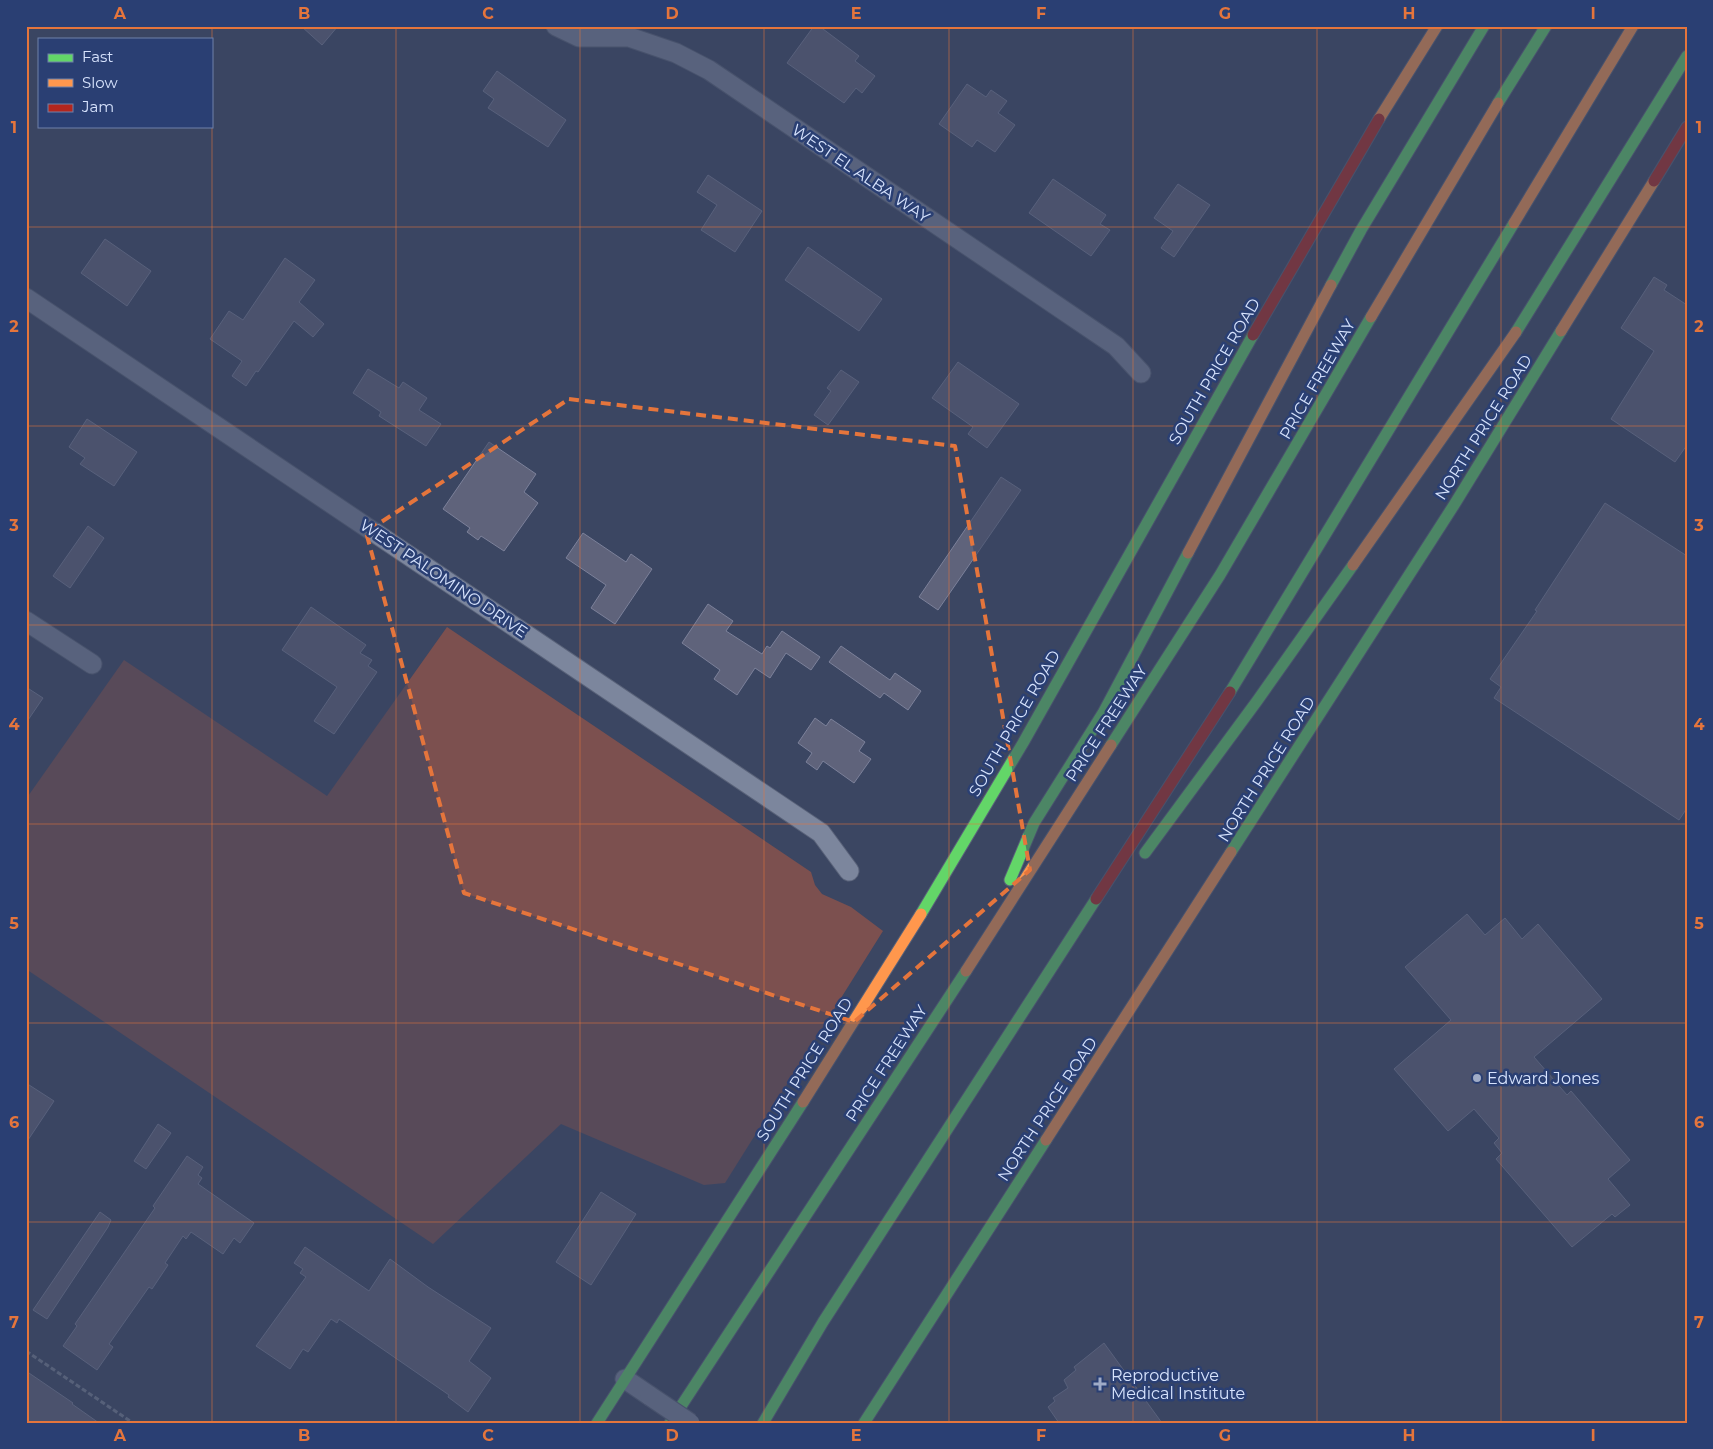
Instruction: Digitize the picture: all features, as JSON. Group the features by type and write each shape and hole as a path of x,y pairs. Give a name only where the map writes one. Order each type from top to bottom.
{"main road":[{"name":"SOUTH PRICE ROAD","path":"597,1423 869,997 1022,744 1270,305 1397,89 1437,26"},
{"path":"980,950 1034,823 1103,713 1361,230 1484,26"},
{"name":"PRICE FREEWAY","path":"670,1423 980,950 1220,575 1452,179 1546,26"},
{"path":"763,1423 823,1322 1213,719 1633,26"},
{"path":"1137,864 1218,756 1500,358 1687,56"},
{"name":"NORTH PRICE ROAD","path":"864,1423 1449,513 1687,127"},
{"path":"1031,1001 1114,894"},
{"path":"661,1423 680,1406"}],"street":[{"name":"WEST EL ALBA WAY","path":"556,26 579,37 629,37 676,53 709,70 1116,346 1141,373"},
{"name":"WEST PALOMINO DRIVE","path":"26,298 822,833 850,870"},
{"path":"26,621 92,664"},
{"path":"625,1379 690,1423"}],"path":[{"path":"26,1351 133,1423"}],"highlighted area":[{"path":"569,399 955,446 1030,870 854,1022 464,893 366,532"}],"shaded area":[{"path":"447,627 811,872 815,885 822,894 851,907 883,931 725,1183 704,1185 561,1124 433,1244 26,969 26,799 124,660 327,796"}],"building":[{"path":"301,26 338,26 322,45"},
{"path":"814,26 819,26 859,56 855,61 875,76 862,93 856,88 844,103 787,63"},
{"path":"497,71 566,120 548,147 488,108 494,99 483,91"},
{"path":"967,84 986,97 991,90 1007,101 998,113 1015,125 995,152 977,140 972,147 939,124"},
{"path":"708,175 762,211 735,252 701,230 717,205 697,192"},
{"path":"1053,179 1106,215 1100,224 1110,230 1091,256 1029,213"},
{"path":"1178,184 1210,205 1174,257 1161,248 1173,231 1154,218"},
{"path":"105,239 151,271 127,306 81,273"},
{"path":"808,247 882,299 859,331 785,280"},
{"path":"285,258 315,280 299,302 324,324 313,337 294,321 246,386 232,376 242,361 210,339 229,311 243,320"},
{"path":"1654,277 1667,285 1664,290 1687,305 1687,445 1675,462 1611,419 1654,351 1621,328"},
{"path":"958,362 1019,404 987,448 968,434 973,427 932,398"},
{"path":"368,369 399,388 403,382 427,398 419,410 441,424 426,446 379,416 381,412 353,393"},
{"path":"841,370 859,382 828,425 814,415 831,391 827,388"},
{"path":"87,419 137,452 114,486 80,464 85,458 69,447"},
{"path":"489,442 536,474 524,492 538,503 504,551 481,536 478,540 467,532 470,528 443,509"},
{"path":"1001,477 1021,490 938,610 919,597"},
{"path":"1605,503 1687,556 1687,808 1679,820 1494,698 1501,687 1490,679 1537,611 1535,610"},
{"path":"88,526 104,538 70,588 53,576"},
{"path":"583,533 626,562 631,554 652,569 615,624 591,608 606,585 566,558"},
{"path":"708,604 733,621 726,631 762,654 767,646 770,648 782,631 820,657 811,670 786,653 770,678 755,668 737,695 714,679 720,670 682,643"},
{"path":"311,607 366,645 360,653 372,660 368,666 377,672 334,734 314,721 337,687 282,650"},
{"path":"841,646 890,680 895,673 921,691 908,710 884,693 880,698 829,662"},
{"path":"26,687 43,698 26,723"},
{"path":"815,718 826,726 831,719 865,742 859,751 871,759 854,783 823,761 817,770 806,762 812,753 798,743"},
{"name":"Edward Jones","path":"1467,914 1485,935 1505,918 1522,939 1538,924 1602,999 1534,1057 1567,1095 1571,1091 1630,1160 1608,1179 1630,1205 1615,1217 1612,1214 1572,1247 1496,1159 1502,1153 1494,1143 1499,1138 1474,1109 1448,1131 1394,1069 1451,1020 1405,967"},
{"path":"26,1083 54,1101 26,1143"},
{"path":"158,1124 171,1133 146,1169 134,1161"},
{"path":"187,1156 203,1167 198,1175 202,1178 198,1184 254,1223 240,1243 234,1238 223,1254 191,1232 186,1239 183,1236 165,1263 168,1265 152,1289 149,1287 109,1344 113,1347 97,1370 63,1346 77,1326 75,1324 155,1208 153,1206"},
{"path":"601,1192 636,1214 591,1285 556,1262"},
{"path":"100,1212 111,1220 108,1227 47,1319 33,1310"},
{"path":"305,1247 369,1291 390,1259 428,1287 491,1328 469,1361 491,1378 468,1412 448,1397 449,1395 339,1319 337,1323 331,1319 308,1352 303,1349 290,1369 256,1346 306,1277 300,1273 303,1269 294,1263"},
{"name":"Reproductive Medical Institute","path":"1104,1343 1162,1423 1059,1423 1048,1407 1055,1401 1053,1398 1068,1388 1064,1380 1076,1370 1074,1367"},
{"path":"26,1371 73,1403 99,1423 26,1423"}],"traffic: fast":[{"path":"1331,285 1361,230 1484,26"},
{"path":"1498,103 1546,26"},
{"path":"1516,332 1687,56"},
{"path":"1230,692 1514,223"},
{"path":"1111,745 1220,575 1371,317"},
{"path":"1231,852 1454,505 1561,331"},
{"path":"921,914 1023,743 1253,335"},
{"path":"1010,880 1034,823 1103,713 1188,553"},
{"path":"1145,853 1257,701 1353,565"},
{"path":"763,1423 823,1322 1096,899"},
{"path":"670,1423 966,971"},
{"path":"597,1423 803,1102"},
{"path":"864,1423 1046,1140"}],"traffic: slow":[{"path":"1379,119 1437,26"},
{"path":"1514,223 1633,26"},
{"path":"1371,317 1498,103"},
{"path":"1561,331 1654,181"},
{"path":"1188,553 1331,285"},
{"path":"1353,565 1516,332"},
{"path":"966,971 1111,745"},
{"path":"1046,1140 1231,852"},
{"path":"803,1102 921,914"}],"traffic: jam":[{"path":"1253,335 1379,119"},
{"path":"1654,181 1687,127"},
{"path":"1096,899 1230,692"}],"place":[{"name":"Edward Jones","path":"1477,1078"},
{"name":"Reproductive Medical Institute","path":"1100,1384"}]}
